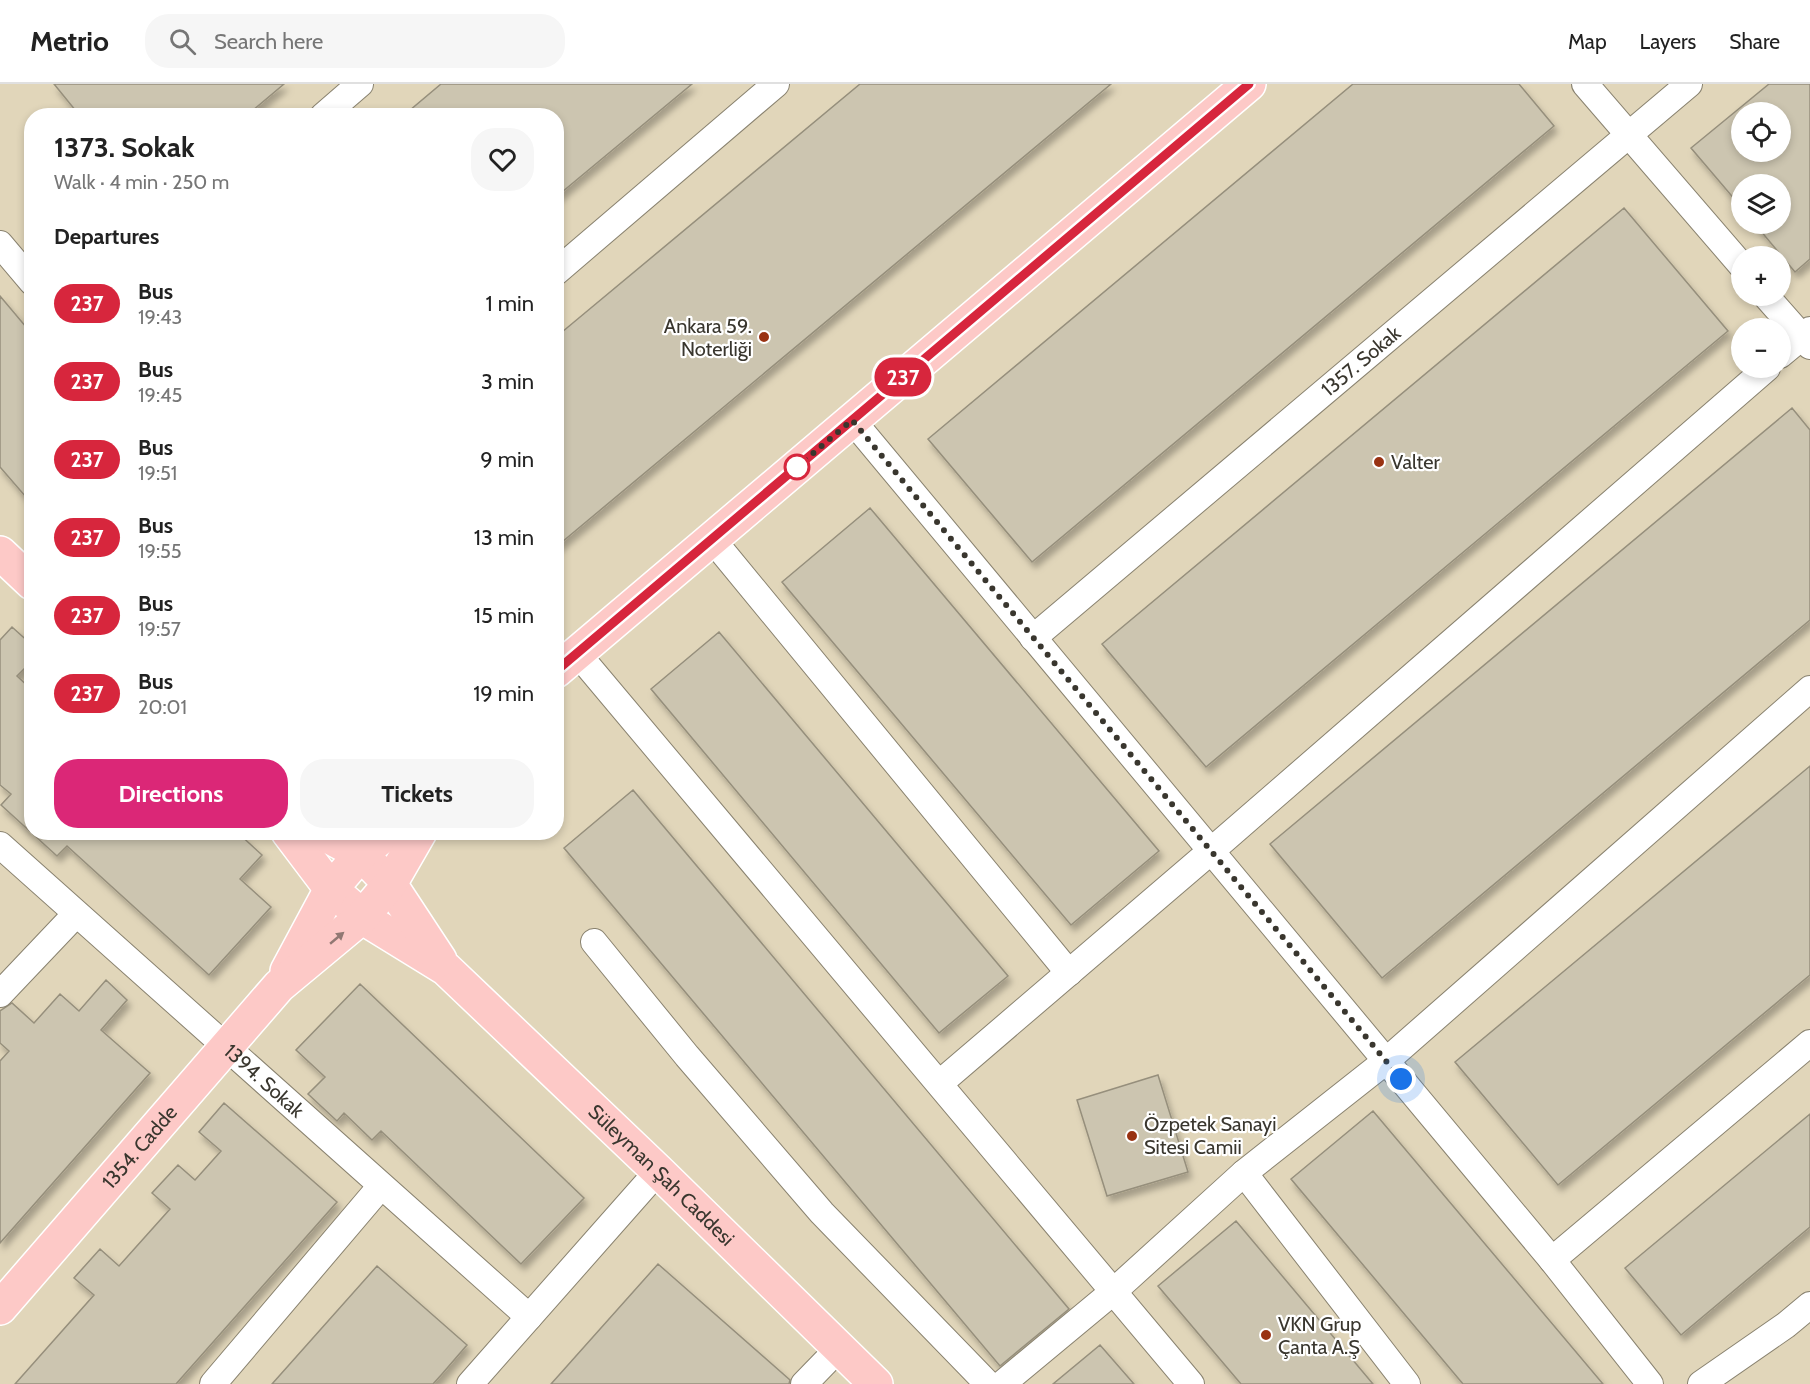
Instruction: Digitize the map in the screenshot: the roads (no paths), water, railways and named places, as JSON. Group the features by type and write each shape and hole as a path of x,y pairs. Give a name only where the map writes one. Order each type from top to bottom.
{"main road":[{"path":"567,662 1249,84"},
{"path":"0,553 24,575"},
{"path":"294,840 331,889 362,917 446,969"},
{"path":"335,840 361,854 390,884 446,969"},
{"name":"1354. Cadde","path":"279,986 331,889 361,854 378,840"},
{"name":"1354. Cadde","path":"0,1308 279,986 362,917 390,884 415,840"},
{"name":"Süleyman Şah Caddesi","path":"446,969 658,1171 876,1384"}],"street":[{"path":"332,108 360,84"},
{"path":"564,265 776,84"},
{"path":"1585,84 1731,253"},
{"name":"1357. Sokak","path":"1034,638 1689,84"},
{"path":"0,244 24,272"},
{"path":"1776,306 1807,338 1791,348"},
{"path":"940,1083 1755,378"},
{"path":"852,420 1552,1260 1650,1384"},
{"path":"712,539 1069,973"},
{"path":"567,662 940,1083 1191,1384"},
{"path":"1002,1384 1114,1291 1244,1173 1386,1061 1810,689"},
{"name":"1394. Sokak","path":"0,845 529,1317"},
{"path":"0,994 76,914"},
{"path":"594,942 687,1056 822,1213 988,1384"},
{"path":"1552,1260 1810,1043"},
{"path":"470,1384 658,1171"},
{"path":"1244,1173 1407,1384"},
{"path":"213,1384 381,1186"},
{"path":"1701,1384 1786,1325 1810,1305"},
{"path":"804,1384 838,1348"}],"place":[{"name":"Ankara 59. Noterliği","path":"764,337"},
{"name":"Valter","path":"1379,462"},
{"name":"Özpetek Sanayi Sitesi Camii","path":"1132,1136"},
{"name":"VKN Grup Çanta A.Ş","path":"1266,1335"}]}
